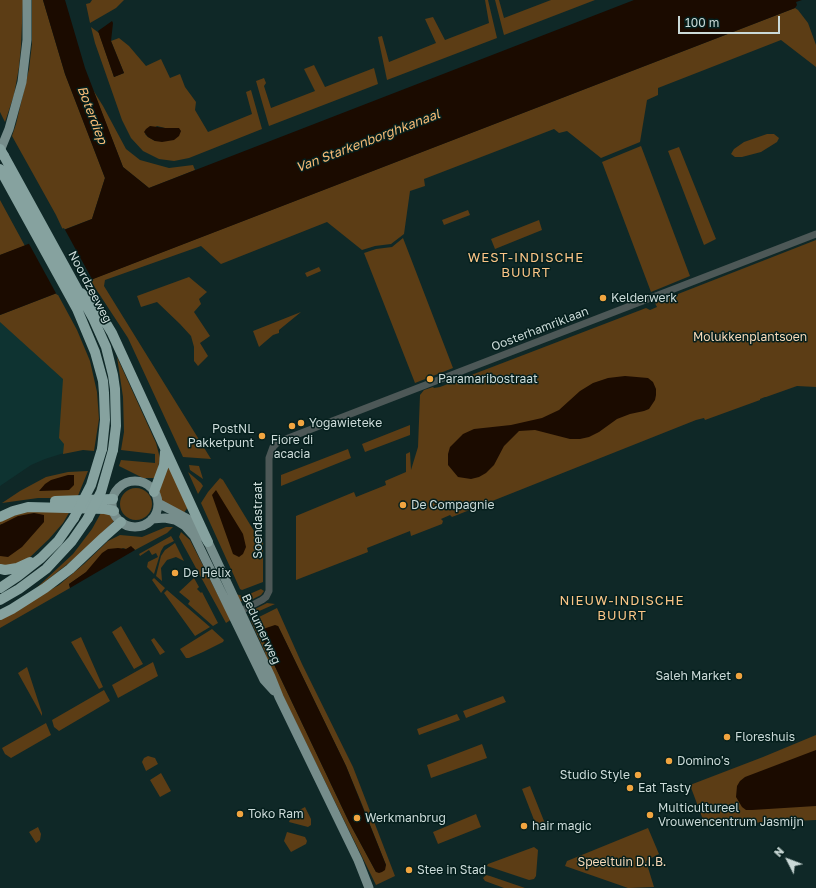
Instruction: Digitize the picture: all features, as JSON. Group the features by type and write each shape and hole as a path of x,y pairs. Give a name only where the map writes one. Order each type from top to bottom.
{"highway":[{"name":"Noordzeeweg","path":"1,152 32,218 86,306 95,352 103,382 105,420 102,449 91,485 74,518 58,541 41,558"},
{"name":"Noordzeeweg","path":"0,169 78,291 100,333 110,359 116,412 113,450 101,492 88,518 72,541 46,569 19,589 0,600"},
{"path":"86,306 112,333 208,542"},
{"path":"154,492 164,465 165,449"},
{"path":"0,511 20,503 113,499"},
{"path":"0,517 13,511 28,508 105,508 114,512"},
{"path":"0,615 45,588 70,569 121,522"},
{"path":"0,569 5,570 18,568 41,558"},
{"path":"0,588 41,558"}],"main road":[{"path":"1,152 22,82 27,40 27,0"},
{"path":"133,482 145,484 154,492 158,503 157,512 145,525 137,527 129,526 117,518 114,512 113,499 115,493 125,484 133,482"},
{"name":"Bedumerweg","path":"158,503 188,519 208,542 236,613"},
{"name":"Bedumerweg","path":"152,519 170,518 180,522 189,531 198,544 271,677 279,697 358,860 369,888"},
{"name":"Bedumerweg","path":"358,860 375,888"}],"street":[{"name":"Oosterhamriklaan","path":"273,447 278,442 288,438 816,234"},
{"name":"Soendastraat","path":"236,613 262,600 268,594 269,458 273,447"}],"shaded area":[{"path":"0,312 67,375 64,453 31,465 0,486"}],"green space":[{"path":"0,0 23,0 19,67 14,95 5,122 0,112"},
{"path":"32,0 43,0 65,74 105,178 92,219 63,230 12,136 29,69 32,44"},
{"path":"92,0 124,0 116,8 90,23 86,4 90,3"},
{"path":"485,0 488,0 497,38 387,80 378,37 382,36 389,62 436,43 425,19 433,17 445,40 489,23"},
{"path":"495,0 499,0 504,18 551,0 595,0 504,35"},
{"path":"795,8 808,23 816,45 816,67 781,40 658,88 658,95 647,100 640,142 601,158 567,131 559,133 554,129 424,179 425,186 410,191 404,234 391,244 375,246 362,250 327,222 221,264 201,246 105,280 104,286 211,459 183,457 128,338 90,280"},
{"path":"91,27 99,33 114,77 124,73 111,41 119,38 129,46 146,66 161,59 170,78 180,74 185,87 196,102 195,110 208,132 252,114 246,92 251,90 262,129 189,158 174,161 159,159 143,151 131,138 122,120 95,43","holes":["157,126 165,128 179,128 155,141 145,134"]},
{"path":"314,65 325,87 374,68 378,84 269,126 256,81 264,78 266,83 264,86 271,108 315,91 304,69"},
{"path":"93,90 126,149 140,160 169,168 193,165 195,170 149,188 123,167"},
{"path":"767,134 774,134 779,138 777,142 761,152 742,157 735,157 731,154 734,149 744,142"},
{"path":"641,146 690,276 651,292 602,162"},
{"path":"679,147 716,239 704,245 668,151"},
{"path":"0,200 25,246 0,255"},
{"path":"468,210 470,215 444,225 442,220"},
{"path":"539,220 542,230 495,249 491,239"},
{"path":"403,238 453,368 415,383 364,253 376,249 392,247"},
{"name":"Molukkenplantsoen","path":"816,240 816,387 797,386 705,420 704,418 696,420 452,517 450,515 441,519 443,521 442,524 411,536 410,531 367,548 368,552 296,580 296,516 354,492 356,497 386,485 385,481 406,472 406,454 410,452 411,470 418,447 420,395 424,390 433,387 440,387 646,308 650,310 657,307 655,303"},
{"path":"319,267 321,271 307,277 305,273"},
{"path":"189,277 207,292 199,299 201,304 194,312 210,336 200,343 208,356 198,366 194,361 194,347 191,336 157,302 141,307 137,296"},
{"path":"57,293 77,330 90,361 97,392 99,419 94,451 83,450 63,454 64,444 59,438 63,379 0,322 0,315"},
{"path":"301,312 279,330 279,333 273,335 259,347 253,331"},
{"path":"117,357 156,443 160,458 156,478 143,478 119,466 121,460 155,463 155,454 121,450 124,432 123,397"},
{"path":"410,425 410,435 365,452 362,444"},
{"path":"348,449 351,458 281,486 281,475"},
{"path":"168,464 188,507 183,514 161,501 159,492"},
{"path":"189,465 199,466 203,479 190,470"},
{"path":"88,471 77,498 38,498 2,503 46,477 68,472"},
{"path":"188,472 203,486 198,494"},
{"path":"220,478 223,480 257,536 261,535 263,538 263,582 242,590 240,589 201,503"},
{"path":"133,488 139,488 148,492 152,504 148,516 139,520 133,520 124,516 120,507 120,501 124,492"},
{"path":"31,510 70,511 63,523 49,539 26,561 12,566 0,565 0,556 8,556 0,520"},
{"path":"102,511 108,512 115,520 84,551 32,592 73,554 92,529"},
{"path":"166,527 173,527 167,533 135,550 133,548 123,548 69,584 70,588 0,628 0,618 59,585 108,541 120,535 142,537"},
{"path":"181,532 190,540 221,601 232,619 226,623 179,537"},
{"path":"171,536 174,541 164,546 154,574 147,567 148,562 158,557 156,553 152,555 149,550 140,556 139,554"},
{"path":"175,543 184,561 176,557 167,560 161,568 162,581 156,576 161,556 165,550"},
{"path":"154,578 165,588 161,593 152,580"},
{"path":"194,578 199,587 197,589 201,593 202,592 218,623 213,626 188,604 190,601 179,592"},
{"path":"261,589 264,591 261,595 247,602 240,601 236,594 245,596"},
{"path":"167,590 210,627 195,636 164,593"},
{"path":"267,603 275,604 248,616 253,610"},
{"path":"277,608 302,664 353,767 395,876 376,885 268,666 265,652 251,621","holes":["278,626 346,766 386,865 376,872 349,822 271,658 261,632"]},
{"path":"121,626 143,664 134,669 112,632"},
{"path":"212,629 224,640 223,642 203,652 186,658 180,649"},
{"path":"81,637 103,687 99,689 71,642"},
{"path":"154,638 165,652 160,655 151,640"},
{"path":"153,662 158,676 118,698 112,685"},
{"path":"27,667 42,713 42,716 18,673"},
{"path":"104,690 110,701 59,731 54,727 52,720"},
{"path":"503,696 506,702 466,718 463,711"},
{"path":"457,714 460,720 419,735 417,729"},
{"path":"46,723 51,735 11,758 5,754 2,748"},
{"path":"816,735 816,820 705,825 690,785"},
{"path":"482,744 487,758 431,778 427,765"},
{"path":"148,756 155,758 158,764 146,771 142,762 144,758"},
{"path":"161,773 171,791 160,797 150,780"},
{"path":"530,786 546,826 536,830 534,826 536,825 522,789"},
{"path":"305,807 311,819 311,825 308,827 289,822 292,814"},
{"path":"476,814 481,827 438,844 433,832"},
{"path":"38,827 41,834 40,840 36,843 29,832"},
{"name":"Speeltuin D.I.B.","path":"648,828 659,854 646,861 654,887 628,888 565,866 567,861"},
{"path":"287,832 305,837 307,841 306,844 291,852 284,841"},
{"path":"534,847 538,850 536,876 534,879 529,880 487,866 488,864"},
{"path":"486,875 525,888 504,888 485,881 483,878"}],"water":[{"path":"43,0 65,0 85,68 123,167 149,188 634,0 802,0 796,2 797,5 795,8 0,315 0,255 92,219 105,178 65,74"},
{"path":"112,21 111,41 124,73 114,77 98,31"},
{"path":"150,126 179,128 181,131 179,136 174,140 162,142 155,141 148,137 144,132"},
{"path":"625,376 648,378 653,382 656,389 656,395 655,400 649,409 617,419 599,432 589,437 580,439 570,439 535,430 519,431 504,446 494,465 486,473 479,477 471,479 458,477 448,465 448,454 450,447 463,434 474,429 511,425 542,418 559,410 580,391 593,383 608,378"},
{"path":"68,475 74,475 74,485 69,490 39,491 51,480"},
{"path":"216,490 243,534 246,547 243,554 239,557 233,554 212,495"},
{"path":"34,513 44,515 44,522 22,547 8,557 0,556 0,525 18,516"},
{"path":"131,546 135,550 70,588 69,584 86,572 102,553 108,549 126,549"},
{"path":"275,625 278,626 346,766 386,865 385,870 382,872 376,872 349,822 271,658 260,632 263,629"},
{"path":"816,750 816,806 752,810 746,810 742,807 736,797 737,786 745,777"}],"pier":[{"path":"64,228 93,281 57,295 28,242"}],"place":[{"name":"Kelderwerk","path":"603,298"},
{"name":"Paramaribostraat","path":"430,379"},
{"name":"Yogawieteke","path":"301,423"},
{"name":"Fiore di acacia","path":"292,426"},
{"name":"PostNL Pakketpunt","path":"262,436"},
{"name":"De Compagnie","path":"403,505"},
{"name":"De Helix","path":"175,573"},
{"name":"Saleh Market","path":"739,676"},
{"name":"Floreshuis","path":"727,737"},
{"name":"Domino's","path":"669,761"},
{"name":"Studio Style","path":"638,775"},
{"name":"Eat Tasty","path":"630,788"},
{"name":"Toko Ram","path":"240,814"},
{"name":"Multicultureel Vrouwencentrum Jasmijn","path":"650,815"},
{"name":"Werkmanbrug","path":"357,818"},
{"name":"hair magic","path":"524,826"},
{"name":"Stee in Stad","path":"409,870"}],"district":[{"name":"WEST-INDISCHE BUURT","path":"526,266"},
{"name":"NIEUW-INDISCHE BUURT","path":"622,608"}],"water label":[{"name":"Boterdiep","path":"92,115"},
{"name":"Van Starkenborghkanaal","path":"368,141"}]}
